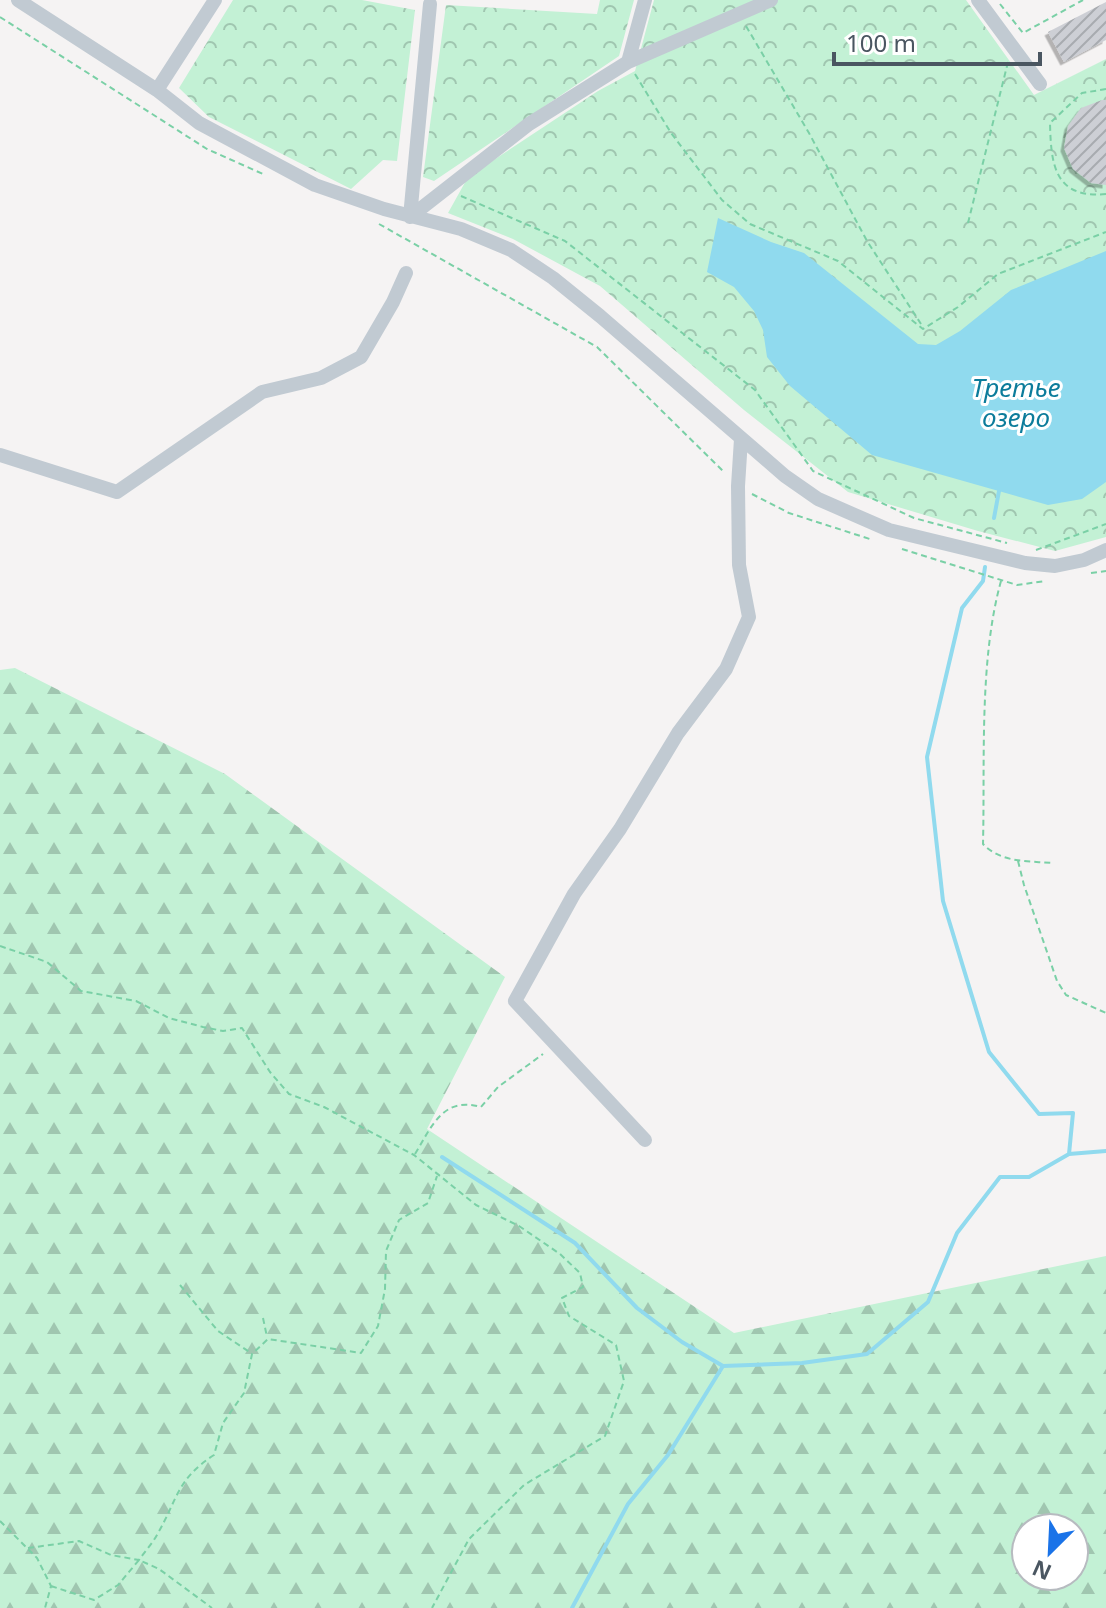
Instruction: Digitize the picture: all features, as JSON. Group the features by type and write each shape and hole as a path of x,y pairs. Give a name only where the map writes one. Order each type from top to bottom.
{"street":[{"path":"18,0 157,90 199,123 315,185 410,217 461,229 522,257 600,316 785,476 818,499 889,530 1025,563 1055,566 1084,560 1106,550"},
{"path":"157,90 215,0"},
{"path":"628,62 645,0"},
{"path":"410,217 529,124 628,62 771,0"},
{"path":"978,0 1040,84"},
{"path":"410,217 430,4"},
{"path":"0,455 117,492 262,392 321,378 361,357 406,273"},
{"path":"645,1140 515,1001 574,894 620,829 678,733 726,669 749,617 739,565 741,439"}],"path":[{"path":"997,0 1023,33 1083,0"},
{"path":"740,13 867,241 923,329"},
{"path":"968,223 1012,46"},
{"path":"628,62 671,133 722,200 750,224 838,261 923,329"},
{"path":"1106,89 1082,93 1050,123 1051,159 1057,175 1075,191 1106,194"},
{"path":"444,189 565,241 755,390 813,471 914,518 1019,546"},
{"path":"923,329 958,307 998,274 1106,232"},
{"path":"1034,550 1106,524"},
{"path":"970,570 996,579"},
{"path":"1002,580 993,612 988,654 983,844 991,853 1018,860 1053,863"},
{"path":"1018,860 1057,981 1066,995 1106,1013"},
{"path":"0,946 47,962 81,991 136,1001 169,1018 203,1027 223,1031 242,1028 270,1072 289,1094 324,1107 414,1155 476,1205 529,1233 560,1254 580,1273 583,1287 562,1298 569,1316 616,1345 624,1381 605,1436 524,1485 469,1539 432,1608"},
{"path":"414,1155 446,1109 464,1102 481,1107 498,1087 557,1046"},
{"path":"268,1339 361,1353 378,1326 385,1289 386,1251 399,1220 428,1203 438,1175"},
{"path":"180,1285 218,1331 252,1354"},
{"path":"263,1318 268,1339"},
{"path":"51,1586 94,1600 118,1585 158,1533 175,1493 195,1467 214,1455 223,1423 244,1393 252,1354 268,1339"},
{"path":"0,1521 37,1558 51,1586 45,1608"},
{"path":"28,1548 79,1541 111,1555 139,1560 159,1569 212,1608"}],"green space":[{"path":"233,0 362,0 415,10 397,161 383,160 351,189 209,117 179,88"},
{"path":"600,0 634,0 619,56 434,181 423,177 446,5 597,14"},
{"path":"654,0 966,0 1034,95 1106,59 1106,537 1055,551 848,492 744,410 600,286 513,239 448,213 468,177 598,91 635,71"},
{"path":"15,668 225,774 505,977 427,1129 734,1333 1106,1256 1106,1608 0,1608 0,670"}],"water":[{"name":"Третье озеро","path":"718,218 804,253 918,344 936,345 960,331 1011,290 1106,251 1106,482 1082,499 1048,505 872,455 790,386 767,357 763,330 754,311 734,287 707,272"}],"building":[{"path":"1106,2 1106,40 1064,62 1048,32"},
{"path":"1106,100 1106,185 1091,183 1073,169 1064,148 1068,126 1081,108"}],"waterway":[{"path":"994,518 999,491"},
{"path":"572,1608 628,1504 668,1455 723,1366 802,1363 867,1354 928,1302 957,1233 1000,1177 1029,1177 1069,1154 1073,1113 1039,1114 989,1052 943,901 927,757 962,608 983,581 985,567"},
{"path":"1069,1154 1106,1151"},
{"path":"442,1157 575,1243 637,1308 682,1342 723,1366"}]}
